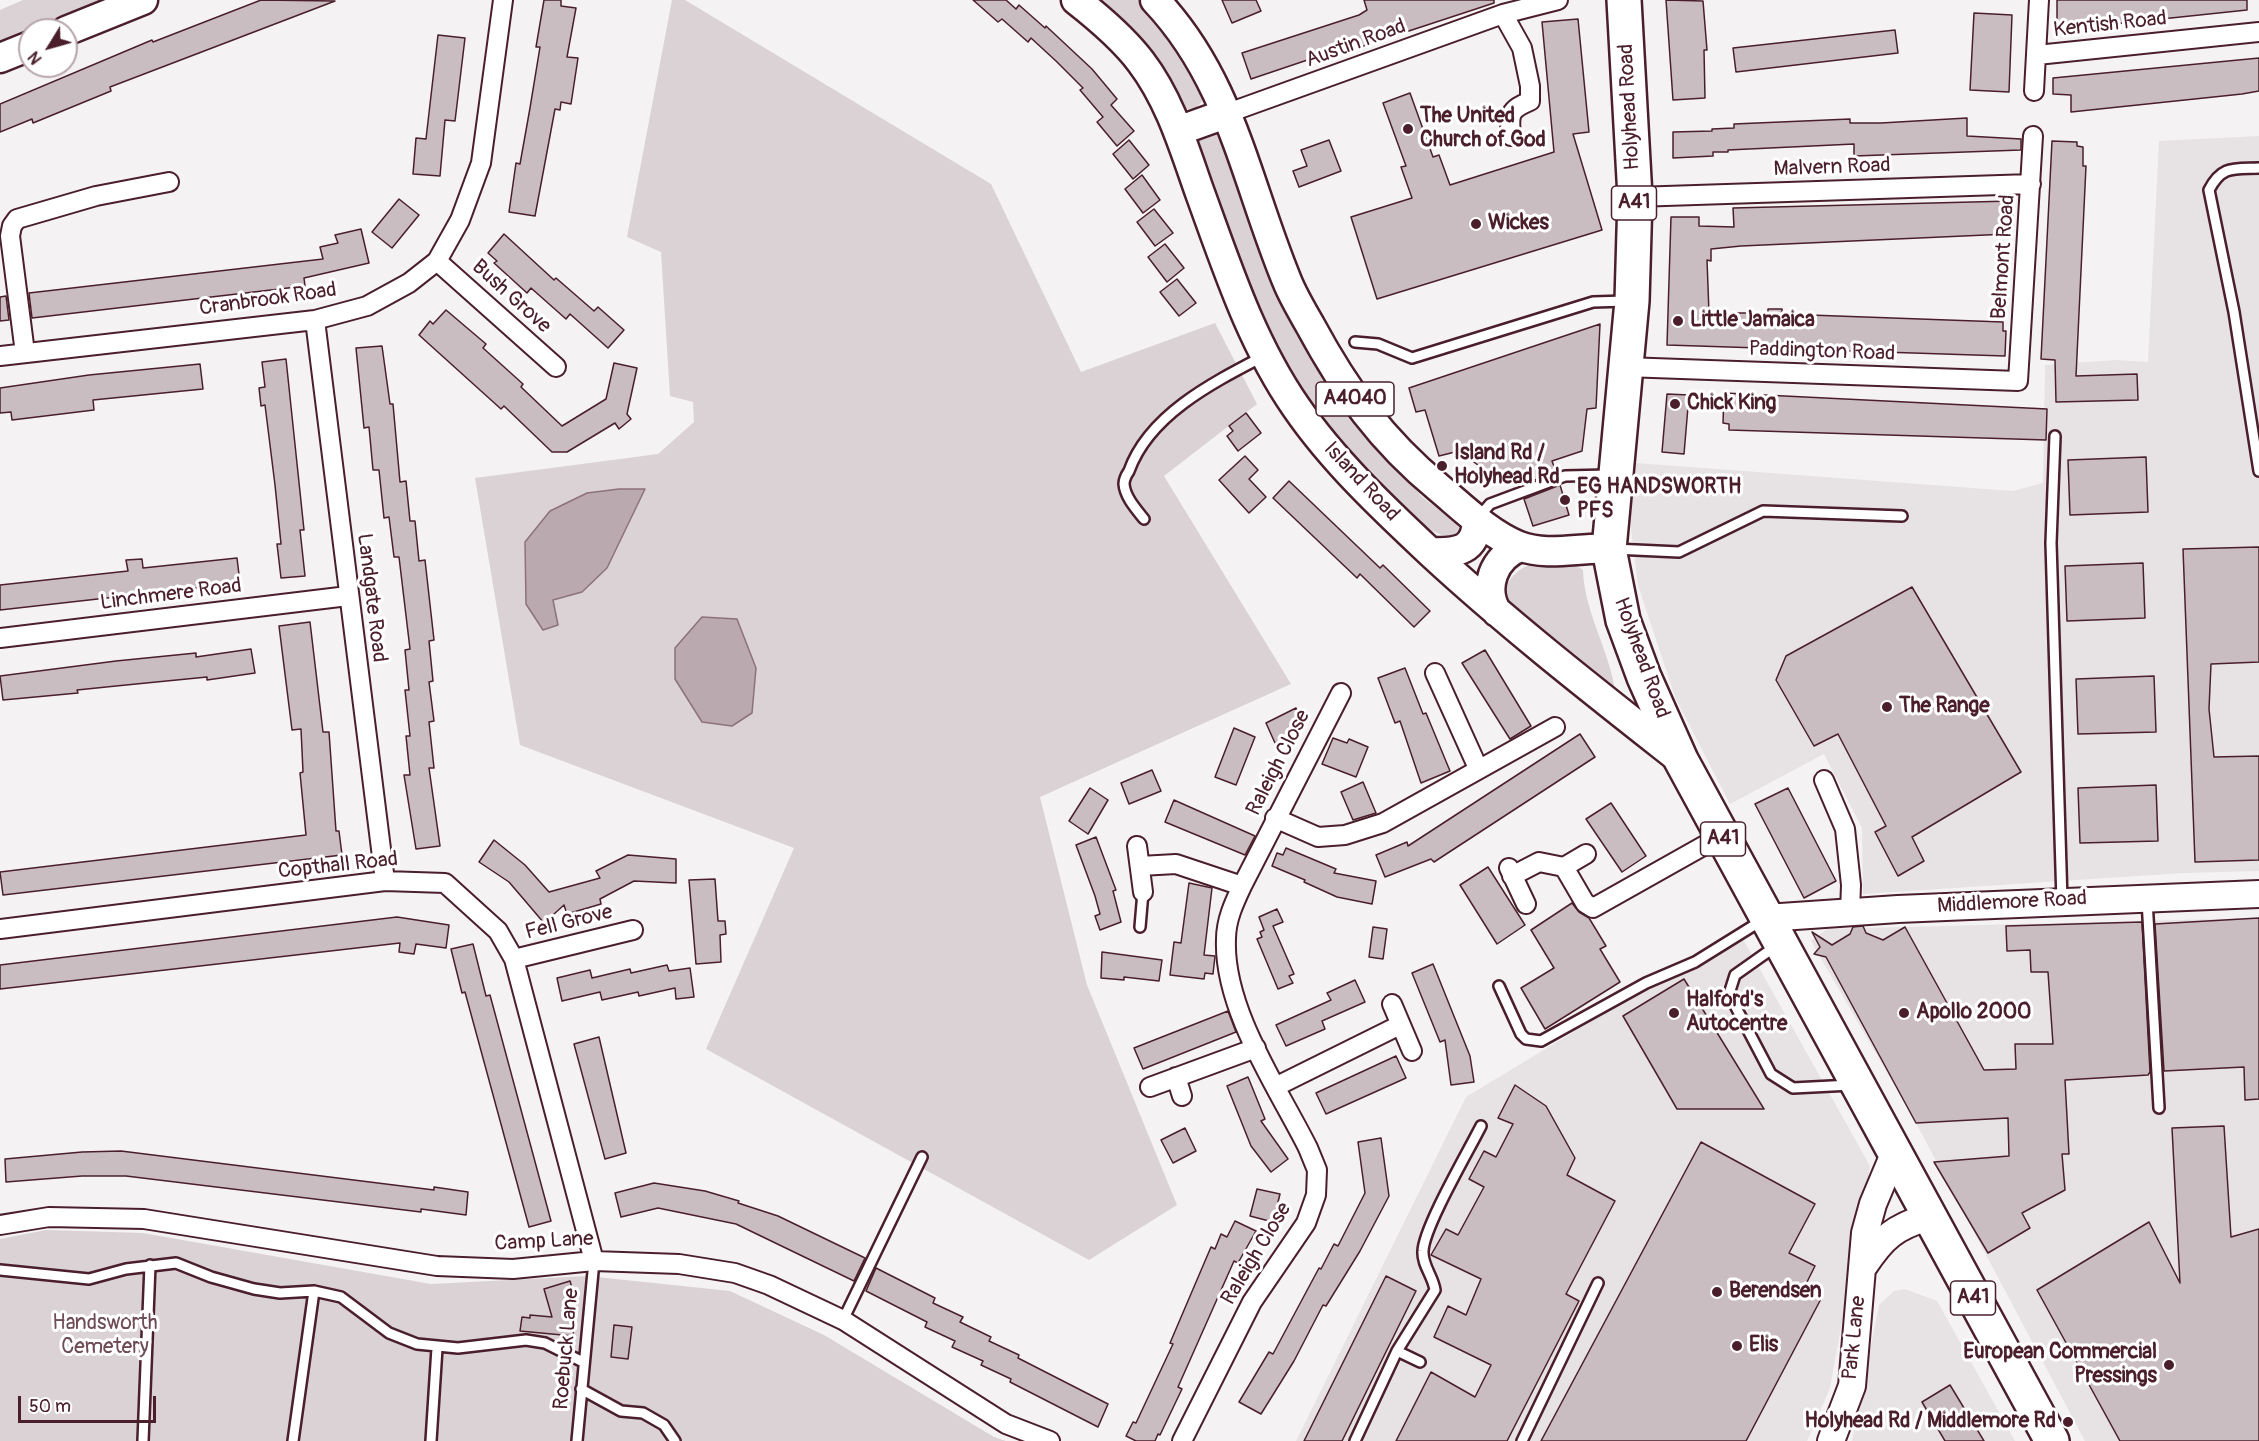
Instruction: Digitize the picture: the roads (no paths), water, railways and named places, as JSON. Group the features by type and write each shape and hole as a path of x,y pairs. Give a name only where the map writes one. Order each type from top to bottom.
{"highway":[{"name":"Holyhead Road","path":"1624,0 1635,197 1632,301 1609,549 1623,620 1644,677 1681,760 1894,1154"},
{"name":"A41","path":"1894,1154 2052,1441"}],"main road":[{"path":"78,27 143,0"},
{"name":"Island Road","path":"1076,0 1124,42 1156,86 1178,131 1242,306 1265,355 1296,406 1329,450 1430,552 1497,612 1681,760"},
{"name":"A4040","path":"1155,0 1204,64 1228,113 1287,283 1326,354 1353,396 1388,442 1477,520 1499,536 1520,547 1546,551 1609,549"},
{"path":"0,58 18,51"},
{"path":"1178,131 1228,113"},
{"path":"1430,552 1446,552 1469,546 1476,535 1477,520"},
{"path":"1497,612 1490,597 1490,585 1504,556 1520,547"}],"street":[{"name":"Cranbrook Road","path":"0,356 315,320 368,306 409,284 437,261 460,220 481,163 503,0"},
{"name":"Austin Road","path":"1228,113 1532,3 1558,0"},
{"path":"2034,91 2039,0"},
{"path":"1503,14 1521,48 1530,86 1530,101 1515,107 1509,117 1511,135"},
{"name":"Kentish Road","path":"2037,55 2259,32"},
{"name":"Belmont Road","path":"2018,381 2033,136"},
{"path":"25,353 10,236 12,226 17,219 96,196 169,182"},
{"name":"Malvern Road","path":"1635,197 2031,184"},
{"name":"Bush Grove","path":"437,261 556,367"},
{"name":"Landgate Road","path":"315,320 385,881"},
{"name":"Paddington Road","path":"1625,367 2018,381"},
{"name":"Linchmere Road","path":"0,638 348,596"},
{"path":"1435,673 1478,768"},
{"name":"Raleigh Close","path":"1182,1441 1252,1302 1305,1223 1316,1195 1317,1170 1239,1010 1229,972 1226,939 1231,911 1242,886 1341,693"},
{"path":"1275,818 1318,837 1345,835 1383,823 1555,727"},
{"path":"1824,780 1845,829 1851,885 1850,912"},
{"path":"1564,867 1585,903 1593,908 1721,836"},
{"path":"1137,846 1143,892"},
{"path":"1526,903 1510,872 1539,862 1564,867 1586,854"},
{"path":"1140,866 1176,864 1242,886"},
{"name":"Copthall Road","path":"0,929 385,881 445,883 498,932 514,959 594,1261"},
{"name":"Middlemore Road","path":"1773,931 1850,912 2259,894"},
{"name":"Fell Grove","path":"514,959 633,930"},
{"path":"1392,1004 1412,1051"},
{"path":"1277,1086 1400,1025"},
{"path":"1150,1087 1256,1048"},
{"path":"1176,1077 1182,1096"},
{"name":"Park Lane","path":"1831,1441 1852,1386 1865,1233 1873,1204 1894,1154"},
{"name":"Park Lane","path":"1862,1269 1881,1240 1896,1229 1928,1216"},
{"name":"Camp Lane","path":"0,1225 49,1217 144,1219 437,1266 513,1269 594,1261 679,1264 735,1273 769,1285 843,1320 1006,1424 1050,1441"}],"lane":[{"path":"2259,168 2225,170 2216,177 2209,190 2234,312 2259,471"},
{"path":"1355,342 1378,344 1413,358 1593,302 1632,301"},
{"path":"1144,519 1129,500 1124,483 1132,461 1149,434 1214,382 1265,355"},
{"path":"2055,436 2050,543 2062,901"},
{"path":"1477,520 1490,504 1565,476 1616,475"},
{"path":"1609,549 1679,552 1763,511 1902,516"},
{"path":"1140,927 1143,892"},
{"path":"2146,898 2159,1108"},
{"path":"1499,986 1521,1034 1526,1039 1541,1041 1646,983 1773,931"},
{"path":"1773,931 1736,975 1729,994 1771,1074 1793,1088 1856,1084"},
{"path":"1354,1441 1397,1351 1435,1290 1434,1280 1425,1265 1424,1240 1482,1126"},
{"path":"843,1320 922,1157"},
{"name":"Roebuck Lane","path":"577,1441 594,1261"},
{"path":"0,1270 89,1279 150,1265 176,1263 254,1290 280,1293 314,1291 341,1297 389,1333 417,1344 437,1348 526,1340 545,1343 583,1362"},
{"path":"143,1441 150,1265"},
{"path":"1522,1441 1598,1283"},
{"path":"293,1441 314,1291"},
{"path":"431,1441 437,1348"},
{"path":"1397,1351 1420,1362"},
{"path":"581,1389 621,1411 643,1413 664,1425 675,1441"}],"place":[{"name":"The United Church of God","path":"1408,129"},
{"name":"Wickes","path":"1476,224"},
{"name":"Little Jamaica","path":"1678,321"},
{"name":"Chick King","path":"1675,404"},
{"name":"Island Rd / Holyhead Rd","path":"1442,466"},
{"name":"EG HANDSWORTH PFS","path":"1565,500"},
{"name":"The Range","path":"1887,707"},
{"name":"Halford's Autocentre","path":"1674,1013"},
{"name":"Apollo 2000","path":"1904,1013"},
{"name":"Berendsen","path":"1717,1292"},
{"name":"Elis","path":"1737,1346"},
{"name":"European Commercial Pressings","path":"2169,1365"},
{"name":"Holyhead Rd / Middlemore Rd","path":"2068,1422"}],"park label":[{"name":"Handsworth Cemetery","path":"105,1336"}]}
